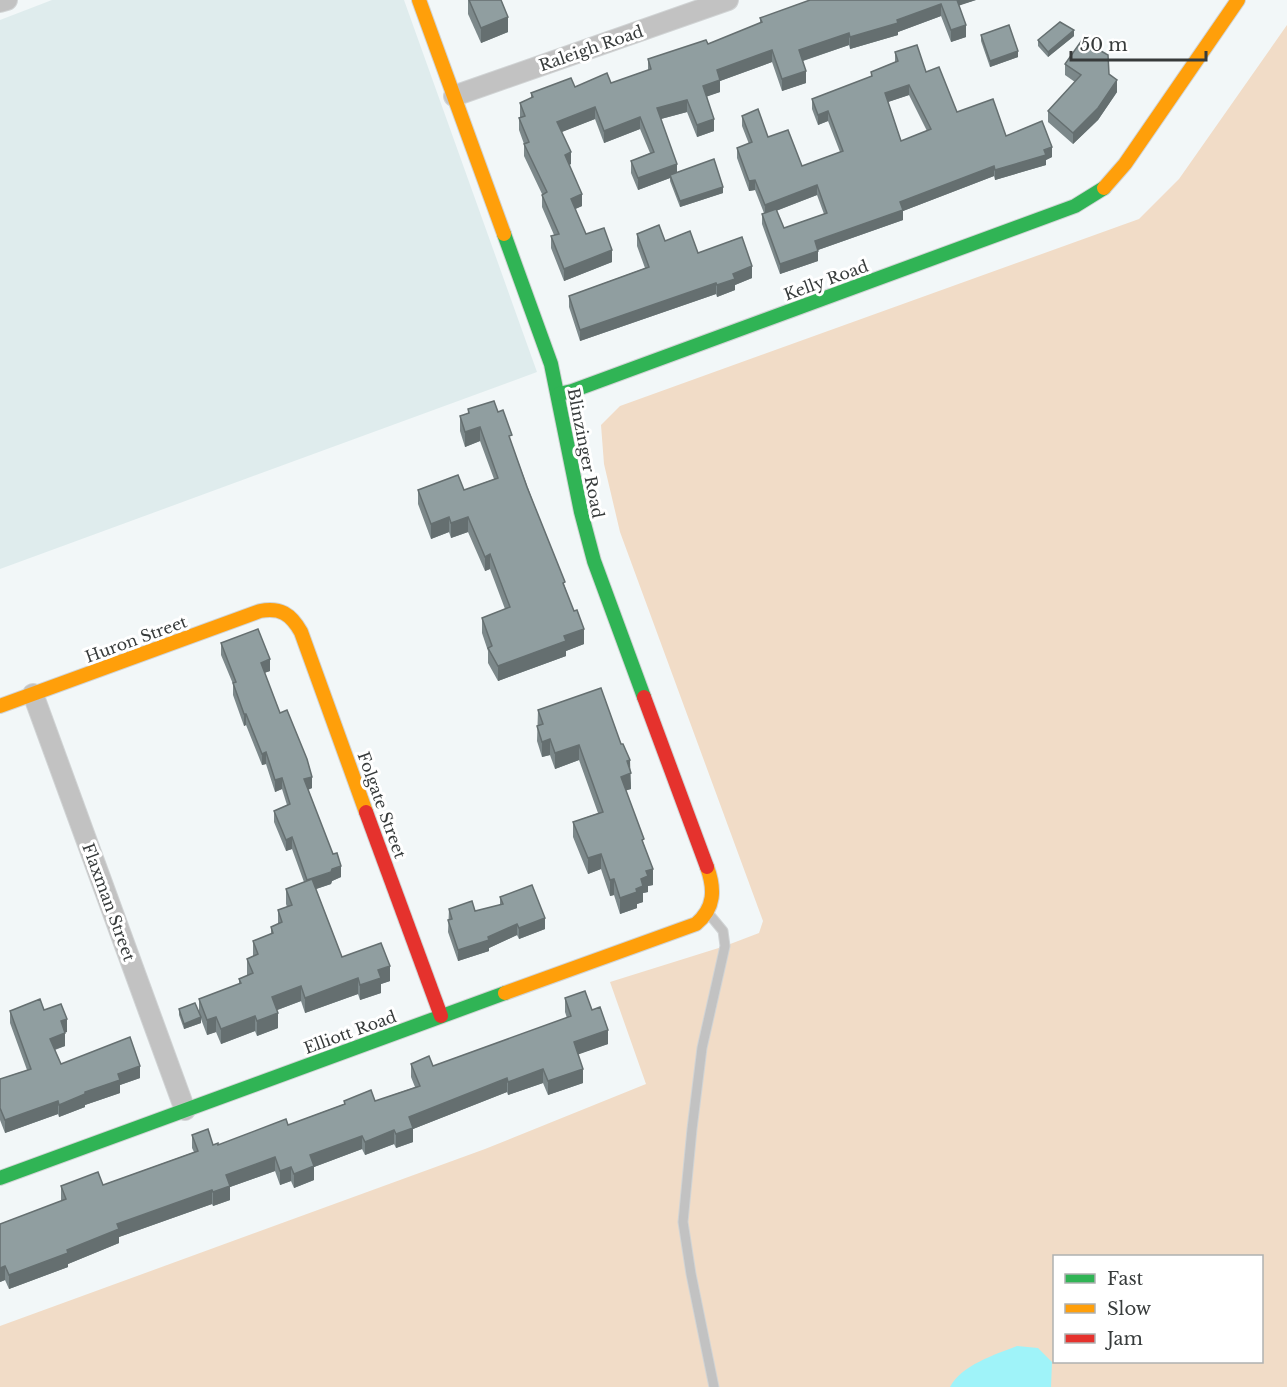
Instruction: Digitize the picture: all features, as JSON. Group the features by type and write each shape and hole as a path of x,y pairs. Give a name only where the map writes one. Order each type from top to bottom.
{"street":[{"path":"0,2 7,0"},
{"name":"Blinzinger Road","path":"419,0 541,335 559,394 577,496 594,561 712,881 713,895 707,912"},
{"name":"Raleigh Road","path":"454,96 728,0"},
{"name":"Kelly Road","path":"559,394 572,392 1075,206 1102,190 1125,164 1238,0"},
{"name":"Huron Street","path":"0,706 261,611 276,609 284,611"},
{"name":"Folgate Street","path":"284,611 293,618 302,632 441,1016"},
{"name":"Flaxman Street","path":"33,694 185,1110"},
{"name":"Elliott Road","path":"0,1178 689,927 699,922 707,912"}],"lane":[{"path":"707,912 723,931 725,946 702,1048 683,1222 714,1387"}],"shaded area":[{"path":"52,0 404,0 537,372 0,569 0,20"},
{"path":"1287,25 1287,1387 0,1387 0,1326 485,1149 646,1084 610,982 759,933 763,921 620,532 604,464 601,425 620,406 1139,219 1179,179"}],"water":[{"path":"1017,1346 1038,1348 1052,1362 1051,1387 950,1387 955,1379 970,1367"}],"building":[{"path":"469,0 501,0 508,17 481,28"},
{"path":"810,0 957,0 966,25 951,30 941,4 897,20 898,23 850,37 849,33 799,50 806,71 782,79 772,50 717,70 720,80 703,86 714,119 697,125 687,100 657,108 677,164 638,178 631,161 654,152 640,117 604,131 595,107 557,122 571,152 565,155 582,194 571,199 586,234 604,228 612,250 564,269 551,236 559,234 542,195 547,192 524,144 529,142 519,118 525,116 520,103 533,97 531,93 571,78 575,87 607,73 611,83 651,69 648,59 706,40 708,44 762,22 760,18"},
{"path":"1060,22 1074,30 1048,52 1038,40"},
{"path":"1009,25 1018,51 990,61 981,35"},
{"path":"1082,40 1108,55 1109,74 1117,80 1098,108 1073,133 1048,111 1081,75 1065,64"},
{"path":"917,45 926,72 939,67 957,112 993,99 1006,136 1042,121 1052,147 1044,150 1046,155 995,170 994,166 900,202 903,210 815,241 818,251 780,264 762,214 776,209 784,228 827,213 817,185 765,205 755,180 749,181 737,148 752,142 742,116 758,109 768,137 788,130 802,166 843,151 828,111 818,115 812,99 872,76 871,72 898,61 895,52","holes":["909,85 931,129 901,141 885,93"]},
{"path":"714,159 723,187 680,201 670,175"},
{"path":"659,225 665,241 690,231 698,253 742,237 752,266 733,274 735,279 717,285 716,283 580,330 569,296 649,267 637,234"},
{"path":"494,401 498,412 503,410 512,435 509,436 527,487 565,582 563,583 574,611 577,610 584,629 564,636 566,641 498,666 488,648 492,646 482,618 510,607 490,554 485,557 468,517 451,523 449,517 431,524 418,490 458,475 464,490 498,478 480,427 465,432 460,416 469,413 468,409"},
{"path":"258,629 270,659 261,663 280,713 287,710 307,759 312,777 304,779 333,854 337,853 341,866 307,880 292,837 286,840 274,811 290,804 282,778 275,780 266,752 262,754 246,714 244,714 233,683 236,682 221,643"},
{"path":"601,688 621,744 630,760 627,761 631,773 621,777 653,869 646,871 648,876 641,879 643,886 636,889 637,892 620,898 614,879 610,880 601,854 588,858 573,822 603,812 579,745 555,753 550,739 542,742 537,726 543,724 538,710"},
{"path":"312,879 342,957 381,943 390,966 378,970 381,978 360,985 358,978 305,998 301,986 272,997 278,1013 257,1021 255,1016 221,1029 216,1017 207,1020 199,999 241,983 239,979 253,973 247,959 258,954 253,941 273,933 271,927 282,922 278,910 292,905 286,889"},
{"path":"532,885 545,918 519,928 517,924 488,937 489,940 458,950 448,920 452,919 449,909 472,901 475,911 503,904 500,897"},
{"path":"585,991 592,1010 600,1007 608,1030 574,1042 583,1069 548,1081 543,1069 508,1082 507,1078 409,1117 413,1128 396,1134 394,1130 365,1142 362,1136 310,1155 314,1166 294,1174 291,1167 280,1171 275,1157 226,1175 230,1186 213,1192 212,1190 117,1224 119,1229 67,1250 68,1253 9,1275 5,1266 0,1268 0,1224 66,1199 61,1186 98,1172 103,1185 198,1151 192,1135 208,1129 213,1145 218,1143 218,1145 286,1119 288,1125 345,1104 344,1101 371,1090 375,1101 420,1086 411,1064 429,1056 433,1066 571,1016 565,998"},
{"path":"40,999 44,1010 61,1004 67,1019 61,1021 65,1033 50,1039 61,1064 130,1037 140,1066 118,1074 120,1080 85,1092 59,1105 58,1101 5,1120 0,1108 0,1079 31,1069 10,1011"},
{"path":"195,1003 201,1017 184,1024 179,1009"}],"traffic: fast":[{"path":"559,394 1075,206 1104,188"},
{"path":"504,234 551,364 581,512 594,561 644,697"},
{"path":"0,1178 505,993"}],"traffic: slow":[{"path":"419,0 504,234"},
{"path":"1104,188 1125,164 1238,0"},
{"path":"0,706 260,611 279,611 289,616 301,632 366,812"},
{"path":"505,993 696,924 707,911 712,898 707,867"}],"traffic: jam":[{"path":"644,697 707,867"},
{"path":"366,812 441,1016"}]}
